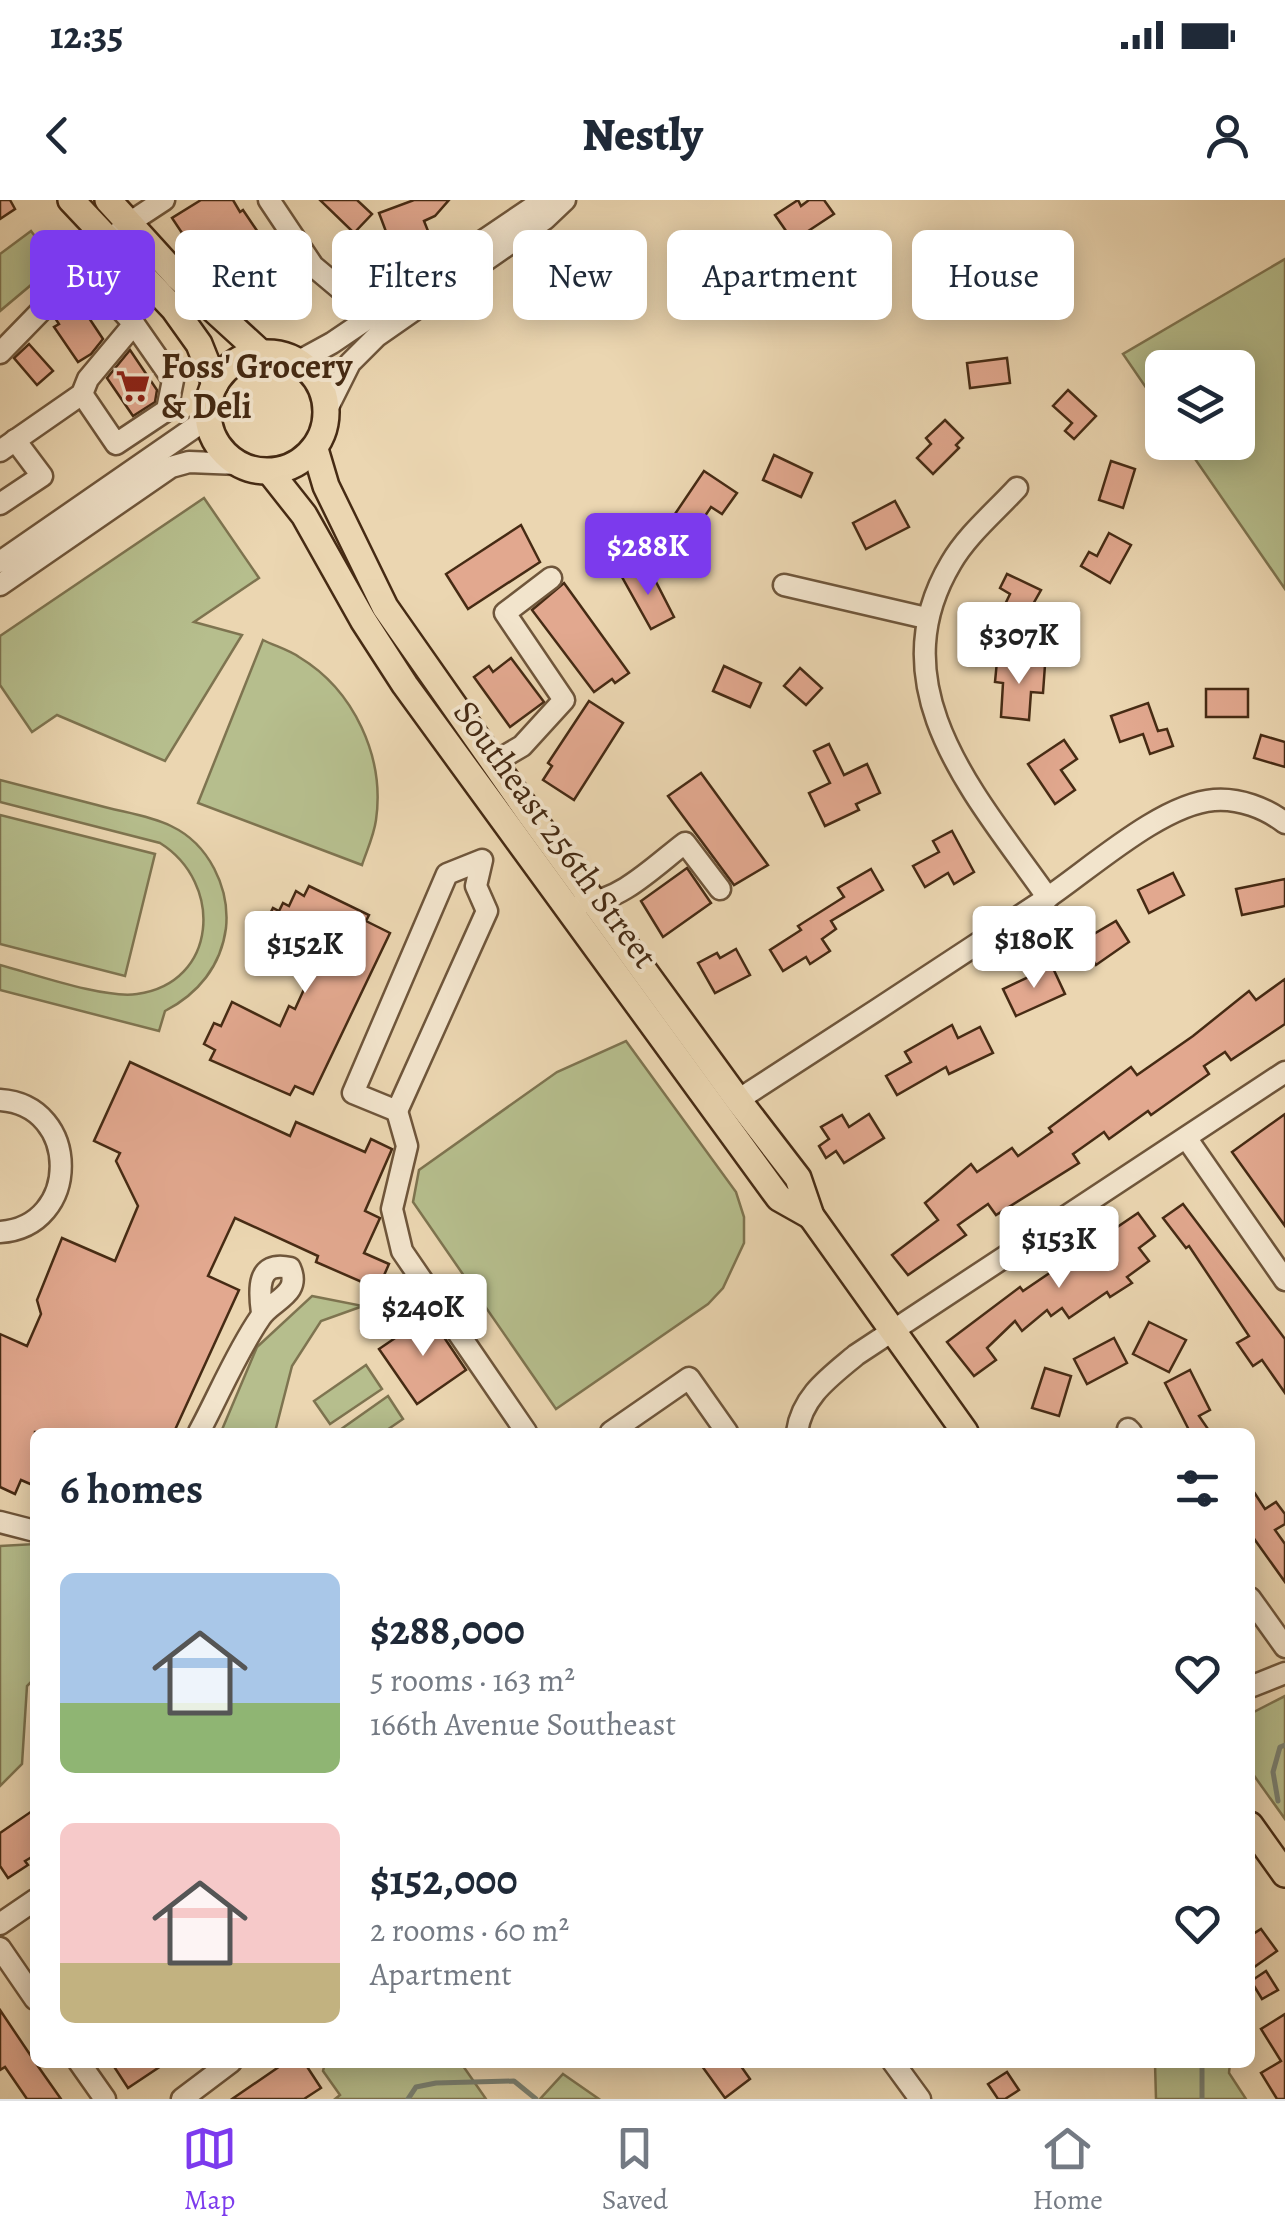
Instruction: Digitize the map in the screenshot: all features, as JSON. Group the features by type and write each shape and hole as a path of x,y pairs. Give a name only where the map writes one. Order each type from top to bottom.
{"main road":[{"path":"71,200 117,230"},
{"path":"108,200 119,230"},
{"path":"155,259 260,352"},
{"path":"155,282 200,344 214,384"},
{"path":"260,352 280,353 299,361 313,374 323,390 327,409 326,423 314,449 286,469 270,472 239,464 224,453 213,436 208,400 226,368 260,352"},
{"name":"Southeast 256th Street","path":"314,449 326,486 385,607 594,903 798,1178 812,1216 962,1428"},
{"name":"Southeast 256th Street","path":"270,472 304,515 362,620 554,893 779,1198 812,1216"},
{"path":"455,756 480,764 493,763"},
{"path":"1255,1832 1285,1874"}],"street":[{"path":"123,230 164,200"},
{"path":"268,200 313,266 332,282"},
{"path":"493,235 550,200"},
{"path":"327,409 350,363 377,336 545,219 565,200"},
{"path":"0,353 33,320"},
{"path":"82,394 116,444 167,410 173,380 130,320"},
{"path":"299,361 366,320"},
{"path":"0,504 42,476 8,445 82,394 88,379 134,324"},
{"path":"0,562 208,418"},
{"path":"0,585 171,467 189,462 239,464"},
{"path":"1016,488 952,561 926,618 924,669 934,715 963,775 1048,898"},
{"path":"493,763 522,746 564,700 505,612 551,578"},
{"path":"784,585 926,618"},
{"path":"738,1100 1048,898 1142,831 1180,810 1213,800 1240,802 1271,812 1285,823"},
{"path":"554,893 594,903 620,890 685,843 720,889"},
{"path":"397,1110 353,1092 447,874 482,860 476,886 486,911 397,1110 407,1146 392,1210 402,1250 523,1428"},
{"path":"798,1428 817,1387 892,1331 1285,1072"},
{"path":"0,1100 32,1110 49,1126 60,1151 62,1174 54,1198 40,1216 11,1231 0,1232"},
{"path":"1187,1139 1285,1280"},
{"path":"201,1428 262,1313"},
{"path":"617,1428 689,1378 723,1428"},
{"path":"0,1522 30,1530"},
{"path":"1255,1605 1285,1647"},
{"path":"1255,1685 1285,1673"},
{"path":"0,1924 30,1903"},
{"path":"0,1948 30,1992"},
{"path":"83,2068 104,2099"},
{"path":"182,2099 224,2068"},
{"path":"897,2068 920,2099"}],"green space":[{"path":"30,232 30,286 0,311 0,254"},
{"path":"1285,259 1285,589 1196,460 1255,460 1255,350 1145,350 1145,386 1123,354"},
{"path":"204,498 259,578 194,622 242,635 165,761 57,715 32,732 0,685 0,636"},
{"path":"263,640 318,671 336,688 362,727 376,773 378,796 375,826 362,865 198,803"},
{"path":"0,780 162,822 184,834 206,856 224,898 223,942 206,977 188,996 165,1011 159,1031 0,990 0,965 106,993 137,994 164,986 184,971 197,952 203,929 202,905 195,882 181,861 160,843 0,802"},
{"path":"0,815 155,854 125,976 0,944"},
{"path":"626,1041 736,1192 744,1217 744,1243 723,1288 708,1304 556,1409 413,1202 419,1170 557,1072"},
{"path":"312,1296 363,1306 321,1321 292,1366 276,1428 223,1428 257,1347"},
{"path":"366,1365 382,1389 330,1424 314,1401"},
{"path":"388,1396 403,1419 390,1428 343,1428"},
{"path":"30,1544 30,1683 22,1764 0,1786 0,1546"},
{"path":"1285,1696 1285,1819 1255,1777 1255,1711"},
{"path":"464,2068 486,2099 335,2099 340,2095 323,2071"},
{"path":"1155,2068 1230,2068 1246,2099 1156,2099"},
{"path":"563,2074 599,2099 540,2099"}],"building":[{"path":"0,200 10,200 15,209 0,219"},
{"path":"201,200 233,200 257,230 180,230 172,218"},
{"path":"320,200 357,200 372,214 357,230 351,230"},
{"path":"414,200 449,200 435,216 424,221 428,230 385,230 379,213"},
{"path":"798,200 801,206 809,200 824,200 834,214 810,230 785,230 775,215"},
{"path":"56,320 90,320 103,339 78,362 54,327 59,324"},
{"path":"29,344 53,371 37,385 14,358"},
{"name":"Foss' Grocery & Deli","path":"130,350 157,390 155,402 133,416 107,378"},
{"path":"1007,358 1010,383 970,388 967,363"},
{"path":"1068,390 1096,416 1074,439 1065,431 1072,423 1053,406"},
{"path":"945,420 963,438 956,445 959,448 933,474 917,458 931,444 926,438"},
{"path":"774,455 812,473 801,497 763,480"},
{"path":"1111,461 1135,469 1123,508 1099,500"},
{"path":"704,471 737,493 722,514 711,507 697,528 675,514"},
{"path":"895,501 909,527 866,549 853,523"},
{"path":"521,525 540,562 468,609 446,574"},
{"path":"1109,533 1131,545 1110,583 1081,566 1089,552 1097,556"},
{"path":"641,567 649,583 655,580 674,617 651,629 622,577"},
{"path":"1007,574 1041,590 1020,627 999,617 1010,594 1000,588"},
{"path":"564,583 629,673 594,692 532,610"},
{"path":"511,658 544,702 510,727 474,677 489,666 493,672"},
{"path":"997,661 1045,665 1043,693 1031,692 1029,720 1001,717 1003,683 995,682"},
{"path":"724,666 761,683 750,707 713,691"},
{"path":"800,668 822,688 806,705 784,686"},
{"path":"1206,689 1248,689 1248,717 1206,717"},
{"path":"589,701 623,723 574,800 543,780 552,766 548,763"},
{"path":"1148,703 1158,731 1167,729 1173,746 1150,754 1143,734 1120,742 1111,716"},
{"path":"1261,735 1285,742 1285,767 1254,758"},
{"path":"1064,740 1077,759 1061,770 1075,790 1055,804 1028,764"},
{"path":"829,744 844,775 867,764 880,793 856,804 859,810 825,826 809,793 830,783 814,751"},
{"path":"701,773 768,865 734,885 668,796"},
{"path":"952,831 974,872 954,884 948,873 925,887 913,866 939,852 933,841"},
{"path":"687,868 711,903 663,937 641,901"},
{"path":"871,869 883,890 831,921 836,929 822,939 830,951 810,964 806,957 783,971 770,950 801,930 798,926 844,897 838,888"},
{"path":"1173,873 1184,895 1149,913 1138,890"},
{"path":"1285,879 1285,906 1242,915 1236,889"},
{"path":"309,886 369,915 366,921 390,933 313,1094 295,1086 290,1095 210,1060 215,1050 204,1044 214,1023 221,1026 232,1002 280,1026 289,1006 295,1009 311,974 304,971 313,952 263,928 273,908 279,911 283,903 289,906 296,891 304,896"},
{"path":"1116,921 1129,942 1096,965 1082,941"},
{"path":"736,949 750,975 715,993 698,963"},
{"path":"1052,966 1065,994 1016,1016 1003,989"},
{"path":"1285,979 1285,1024 1231,1060 1225,1052 1204,1066 1209,1074 1109,1139 1104,1132 1073,1154 1079,1163 996,1215 988,1204 958,1225 966,1235 908,1275 892,1255 938,1220 925,1203 971,1164 977,1172 1012,1148 1018,1156 1131,1067 1137,1075 1249,991 1256,1000"},
{"path":"952,1025 958,1038 980,1027 993,1053 949,1074 946,1067 897,1095 886,1076 911,1062 905,1052"},
{"path":"130,1062 290,1136 296,1122 365,1152 371,1139 392,1149 365,1211 380,1218 364,1253 389,1264 378,1289 316,1262 318,1256 235,1218 208,1276 239,1290 176,1428 30,1428 30,1484 21,1480 15,1494 0,1487 0,1334 27,1346 41,1314 37,1300 62,1238 115,1261 138,1206 116,1161 120,1153 94,1141"},
{"path":"869,1114 884,1138 844,1163 836,1151 826,1158 819,1146 829,1139 821,1127 842,1115 849,1127"},
{"path":"1285,1114 1285,1226 1232,1152"},
{"path":"1183,1204 1285,1339 1285,1393 1262,1360 1253,1366 1237,1343 1249,1336 1189,1246 1186,1248 1163,1218"},
{"path":"1138,1213 1155,1236 1139,1248 1149,1261 1127,1277 1132,1283 1110,1297 1107,1292 1069,1318 1062,1308 1051,1316 1047,1310 1022,1331 1015,1321 987,1348 996,1360 974,1376 947,1342 1020,1287 1023,1291"},
{"path":"429,1315 466,1370 417,1404 379,1349"},
{"path":"1149,1322 1186,1340 1169,1372 1133,1354"},
{"path":"1114,1338 1127,1363 1087,1384 1074,1359"},
{"path":"1045,1368 1071,1376 1059,1416 1032,1408"},
{"path":"1190,1370 1210,1410 1199,1416 1207,1428 1188,1428 1165,1383"},
{"path":"1255,1494 1265,1509 1276,1502 1285,1514 1285,1524 1275,1530 1285,1544 1285,1582 1255,1540"},
{"path":"30,1812 30,1858 25,1861 28,1865 8,1878 0,1866 0,1833"},
{"path":"1261,1929 1277,1951 1255,1966 1255,1933"},
{"path":"1266,1971 1278,1990 1262,1999 1255,1978"},
{"path":"0,2010 30,2054 30,2068 40,2068 61,2099 27,2099 5,2067 0,2070"},
{"path":"1285,2014 1285,2099 1277,2099 1261,2073 1281,2061 1261,2029"},
{"path":"115,2068 158,2068 128,2088"},
{"path":"277,2068 308,2068 321,2088 304,2099 232,2099"},
{"path":"703,2068 742,2068 750,2079 725,2098"},
{"path":"1007,2072 1019,2090 998,2099 988,2084"}],"waterway":[{"path":"1278,1801 1273,1772 1280,1747 1285,1745"},
{"path":"1202,2068 1202,2099"},
{"path":"408,2099 416,2087 436,2083 514,2081 536,2099"}],"place":[{"name":"Foss' Grocery & Deli","path":"133,386"}]}
